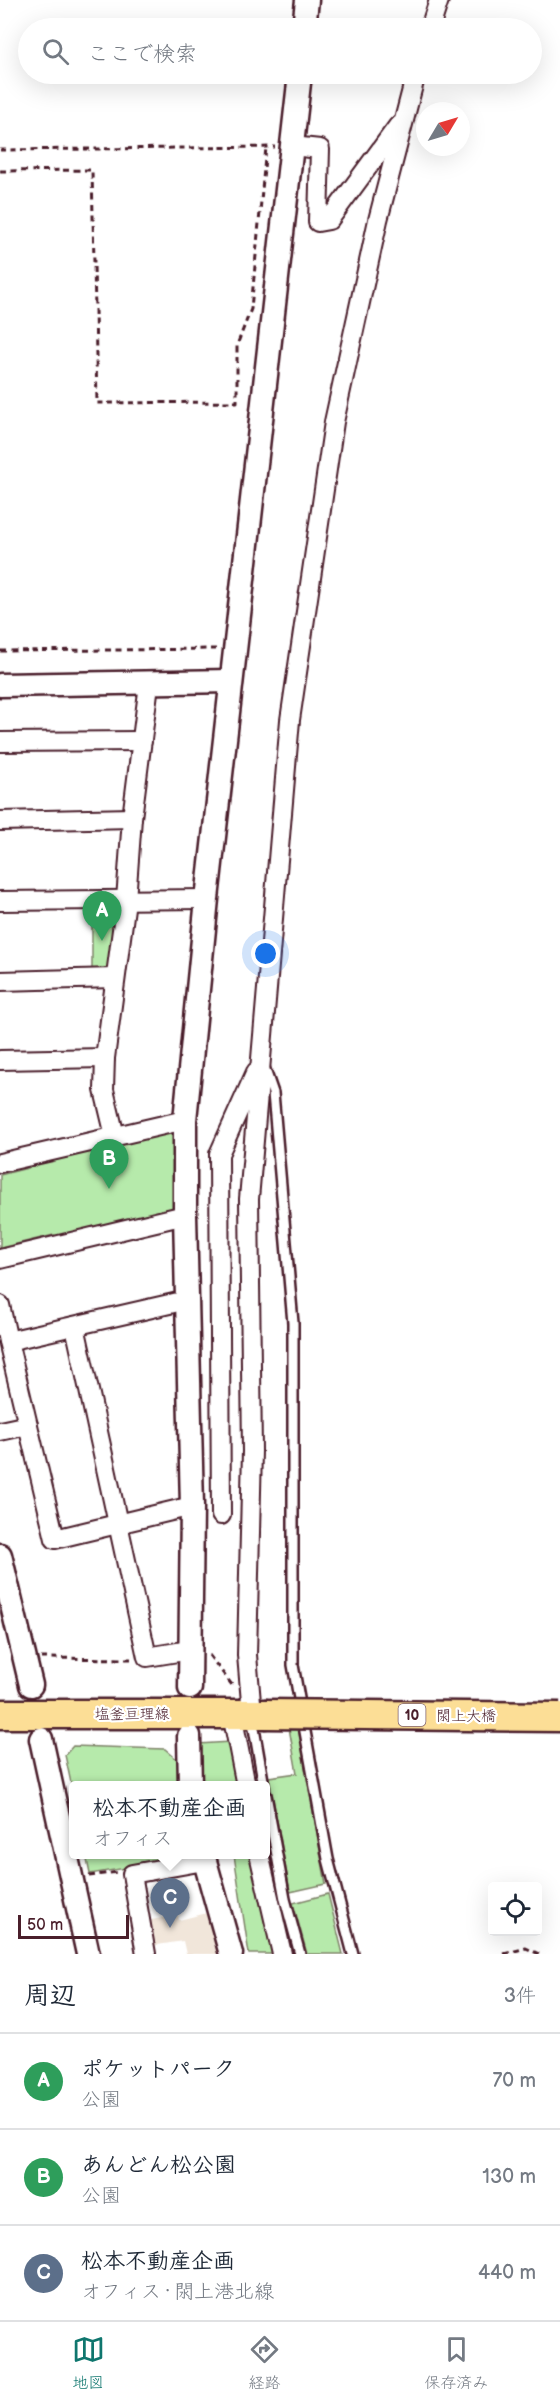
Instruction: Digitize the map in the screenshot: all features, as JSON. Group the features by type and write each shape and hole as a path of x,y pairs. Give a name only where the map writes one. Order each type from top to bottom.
{"main road":[{"name":"塩釜亘理線","path":"0,1714 246,1709"},
{"name":"閖上大橋","path":"246,1709 560,1717"}],"street":[{"path":"305,18 307,0"},
{"path":"433,18 439,0"},
{"path":"190,1688 200,1652 192,1506 185,1120 207,898 299,84"},
{"path":"246,1781 252,1451 249,1198 290,720 334,422 378,220 413,84"},
{"path":"292,146 320,149 318,222 330,220 404,117"},
{"path":"0,686 231,681"},
{"path":"115,1136 104,1090 105,1058 126,900 132,818 149,684"},
{"path":"0,742 142,741"},
{"path":"0,821 132,818"},
{"path":"0,901 207,898"},
{"path":"0,981 115,978"},
{"path":"0,1060 105,1058"},
{"path":"221,1515 219,1154 262,1059"},
{"path":"0,1163 185,1120"},
{"path":"0,1259 185,1215"},
{"path":"8,1341 187,1300"},
{"path":"0,1305 55,1539 192,1506"},
{"path":"75,1326 147,1657 200,1652"},
{"path":"0,1431 28,1425"},
{"path":"0,1555 30,1685"},
{"path":"189,1736 190,1781"},
{"path":"42,1739 88,1954"},
{"path":"146,1954 132,1874 199,1859"},
{"path":"203,1859 231,1954"},
{"path":"260,1859 282,1954"}],"lane":[{"path":"262,1059 273,1093 292,1323 293,1665 328,1859 353,1954"},
{"path":"246,1709 263,1781"},
{"path":"270,1818 285,1899 300,1954"}],"path":[{"path":"0,150 292,146"},
{"path":"0,171 92,170 97,403 237,402 237,345 251,309 266,147"},
{"path":"0,651 235,649"},
{"path":"200,1652 246,1709"},
{"path":"39,1658 120,1660 147,1657"},
{"path":"88,1876 124,1872 132,1874"},
{"path":"504,1954 526,1948 539,1954"}],"shaded area":[{"path":"211,1912 223,1954 186,1954 183,1941 151,1946 146,1921 178,1915 179,1920"}],"green space":[{"path":"92,907 109,908 115,916 110,966 101,973 92,973"},
{"path":"167,1132 175,1138 176,1204 168,1213 56,1240 54,1235 0,1248 0,1175 36,1166 36,1162"},
{"path":"298,1727 326,1884 290,1892 269,1777 297,1773 289,1728"},
{"path":"231,1742 239,1781 199,1781 198,1744"},
{"path":"73,1746 165,1749 180,1762 182,1781 71,1781 65,1755"},
{"path":"87,1859 180,1859 90,1874"},
{"path":"235,1859 255,1859 277,1954 249,1954"},
{"path":"328,1894 343,1954 307,1954 293,1903"}],"place":[{"name":"ポケットパーク","path":"102,941"},
{"name":"あんどん松公園","path":"109,1189"},
{"name":"松本不動産企画","path":"170,1928"}]}
